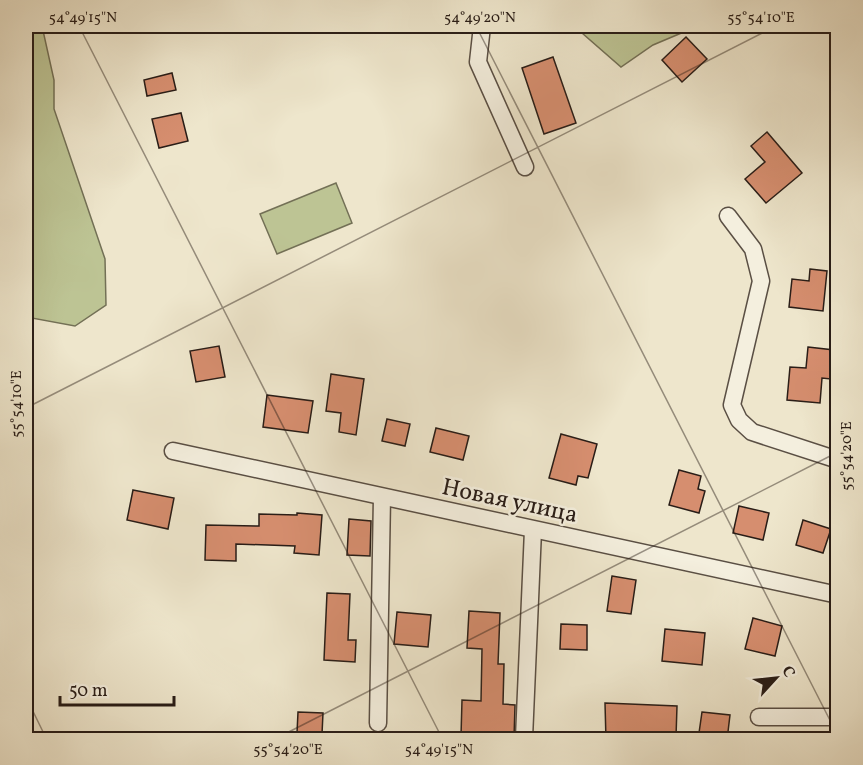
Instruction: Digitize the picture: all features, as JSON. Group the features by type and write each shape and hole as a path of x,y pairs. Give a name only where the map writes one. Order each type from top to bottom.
{"street":[{"path":"483,26 478,62 525,166"},
{"path":"728,216 753,249 761,281 732,405 739,420 752,432 837,460"},
{"name":"Новая улица","path":"173,451 837,595"},
{"path":"378,723 382,497"},
{"path":"524,738 533,530"},
{"path":"759,717 837,717"}],"green space":[{"path":"26,26 42,26 54,80 54,109 105,259 106,305 75,326 26,317"},
{"path":"574,26 698,26 653,45 621,67"},
{"path":"336,183 352,223 277,254 260,214"}],"building":[{"path":"686,37 707,59 682,82 662,60"},
{"path":"553,57 576,123 544,134 522,68"},
{"path":"172,73 176,90 147,96 144,80"},
{"path":"181,113 188,141 159,148 152,119"},
{"path":"767,132 802,173 766,203 745,179 765,162 751,146"},
{"path":"810,269 827,271 823,311 789,307 792,279 809,281"},
{"path":"219,346 225,377 196,382 190,351"},
{"path":"808,347 834,350 831,379 822,378 820,403 787,400 790,367 806,368"},
{"path":"331,374 364,379 356,435 339,432 341,413 326,411"},
{"path":"267,395 313,401 308,433 263,427"},
{"path":"387,419 410,424 405,446 382,441"},
{"path":"436,428 469,436 463,460 430,452"},
{"path":"561,434 597,444 588,478 578,476 576,485 549,478"},
{"path":"679,470 701,476 698,489 705,491 699,513 669,505"},
{"path":"133,490 174,498 168,529 127,520"},
{"path":"739,506 769,513 763,540 733,533"},
{"path":"297,513 322,515 319,555 294,553 295,546 236,544 236,561 205,560 206,525 259,526 259,514 297,515"},
{"path":"349,519 371,521 370,556 347,555"},
{"path":"803,520 831,529 823,553 796,545"},
{"path":"612,576 636,580 631,614 607,611"},
{"path":"327,593 350,594 348,640 356,640 355,662 324,660"},
{"path":"469,611 500,613 498,664 504,664 503,704 515,705 514,738 461,736 462,700 481,701 482,649 467,648"},
{"path":"397,612 431,615 428,647 394,644"},
{"path":"753,618 782,626 775,656 745,649"},
{"path":"561,624 587,625 587,650 560,649"},
{"path":"665,629 705,633 702,665 662,661"},
{"path":"605,703 677,706 676,737 632,735 632,739 606,740"},
{"path":"298,712 323,713 322,734 297,733"},
{"path":"702,712 730,715 727,740 698,740"}]}
